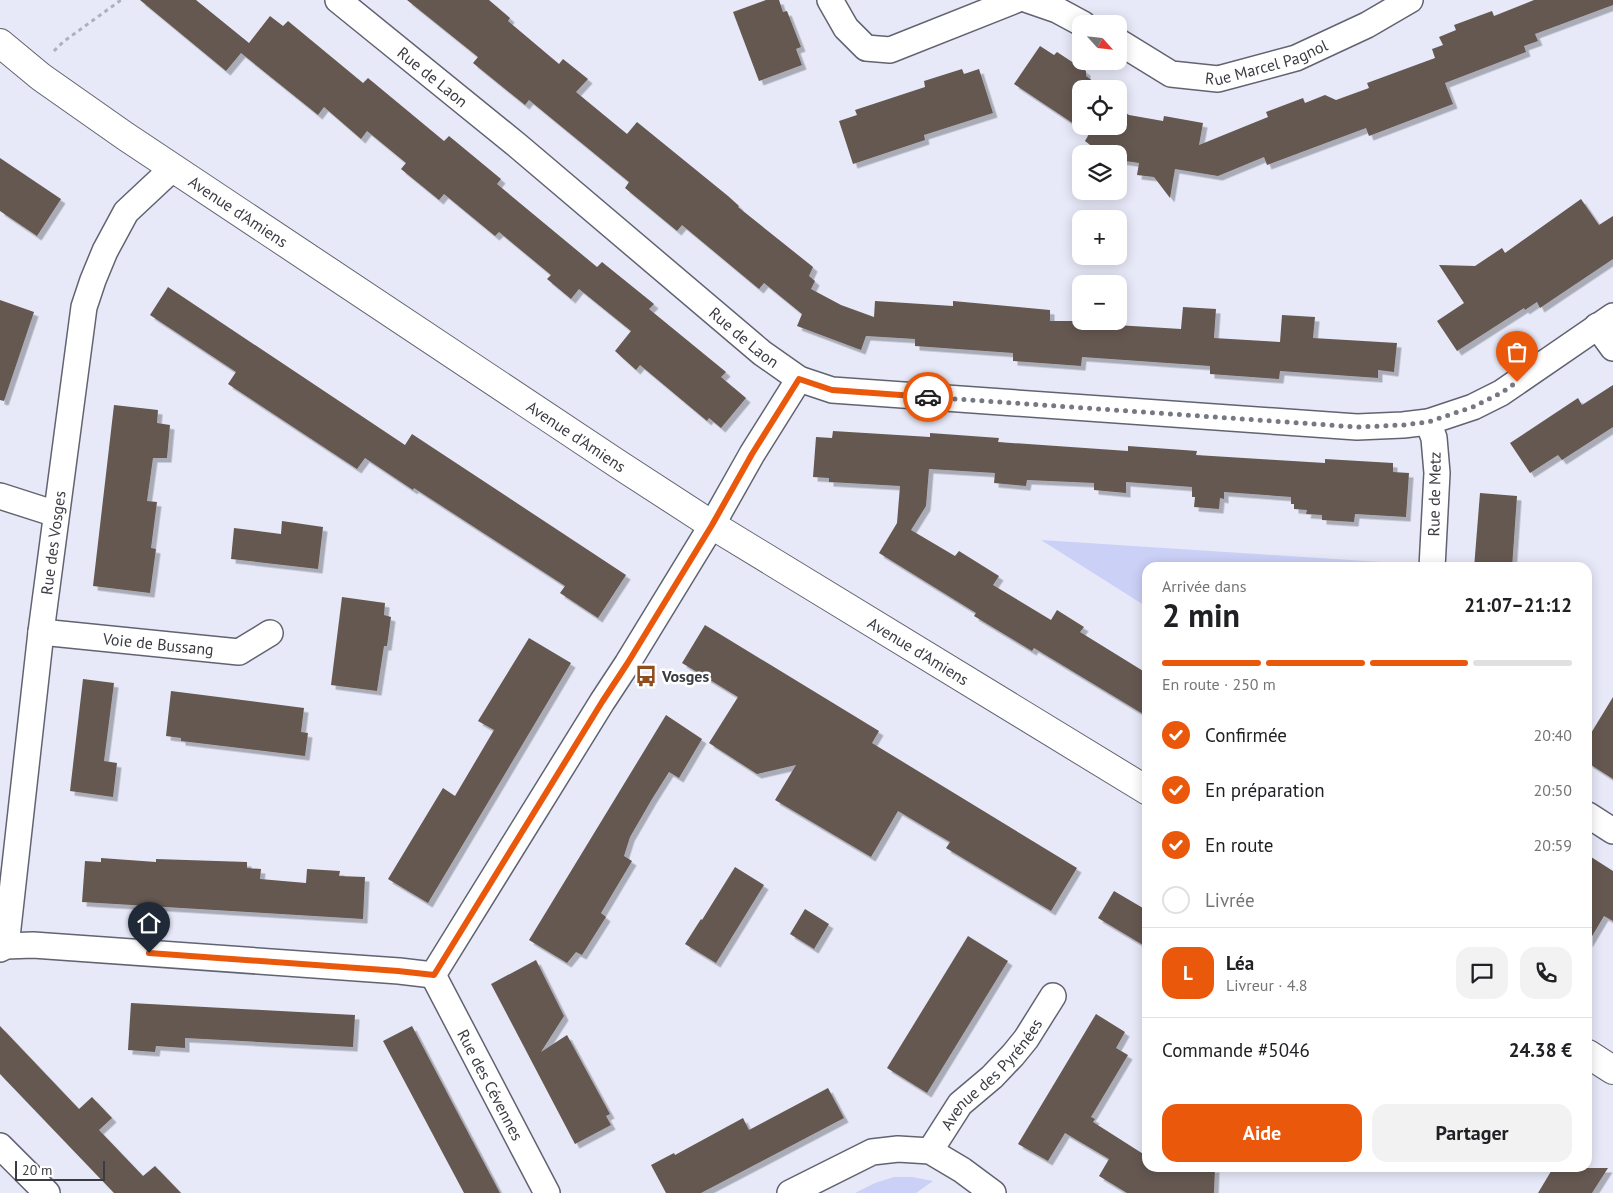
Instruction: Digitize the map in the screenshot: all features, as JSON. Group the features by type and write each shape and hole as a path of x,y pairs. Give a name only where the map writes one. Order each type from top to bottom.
{"main road":[{"name":"Avenue d'Amiens","path":"17,57 173,168 618,464 712,525 1142,787"},
{"path":"1592,1057 1613,1070"}],"street":[{"name":"Rue de Laon","path":"338,0 518,146 762,353 799,379 832,390 1348,426 1403,425 1428,422 1473,407 1501,393 1605,321"},
{"path":"830,0 846,28 866,48 890,50 1016,0"},
{"path":"1028,0 1057,10 1072,18"},
{"name":"Rue Marcel Pagnol","path":"1128,48 1171,74 1218,79 1296,58 1367,25 1410,0"},
{"name":"Rue des Vosges","path":"3,948 41,632 84,308 105,251 126,212 173,168"},
{"path":"1605,321 1613,348"},
{"path":"3,948 43,946 389,970 434,975 712,525 752,454 799,379"},
{"name":"Rue de Metz","path":"1428,422 1434,438 1437,473 1432,562"},
{"path":"0,496 56,514"},
{"name":"Voie de Bussang","path":"41,632 239,652 270,633"},
{"path":"1592,818 1613,831"},
{"name":"Rue des Cévennes","path":"434,975 547,1193"},
{"name":"Avenue des Pyrénées","path":"930,1151 960,1104 1013,1055 1026,1039 1053,996"},
{"path":"0,1146 47,1193"},
{"path":"790,1193 872,1152 898,1148 930,1151 962,1170 993,1193"}],"path":[{"path":"17,57 50,55 63,42 120,0"}],"shaded area":[{"path":"1041,540 1380,562 1142,562 1142,604"},
{"path":"894,1177 912,1177 933,1181 916,1193 855,1193 875,1183"}],"building":[{"path":"140,0 196,0 249,43 270,16 283,26 288,21 363,83 368,78 444,141 449,136 501,179 497,184 597,267 602,262 654,304 649,309 726,372 721,377 746,398 721,428 709,418 707,421 640,365 636,370 615,351 631,331 579,289 571,299 547,279 551,275 499,232 495,236 444,194 439,200 401,169 406,163 367,131 361,139 324,107 318,115 241,53 226,71"},
{"path":"407,0 489,0 510,18 508,21 559,64 563,59 588,79 576,92 627,134 637,122 813,267 809,276 815,281 811,289 841,305 874,317 875,301 953,306 953,301 1050,310 1050,321 1072,321 1072,330 1127,330 1127,326 1181,329 1183,307 1216,309 1214,338 1280,342 1282,315 1315,317 1313,338 1397,343 1394,372 1378,370 1378,378 1280,371 1279,379 1210,374 1210,366 1082,357 1081,366 1013,361 1013,353 915,346 915,339 866,336 861,350 797,326 802,314 764,283 759,289 682,225 677,231 625,188 629,182 529,100 525,105 473,63 478,57"},
{"path":"766,0 779,0 783,12 787,11 801,47 796,49 802,65 759,81 733,12"},
{"path":"1534,0 1613,0 1613,5 1535,34 1538,41 1524,46 1526,52 1445,83 1453,104 1369,136 1366,128 1267,165 1264,157 1218,176 1175,169 1170,198 1154,177 1137,175 1139,163 1127,161 1127,145 1090,145 1085,141 1088,135 1127,135 1127,114 1163,121 1164,116 1203,123 1199,145 1268,117 1266,112 1303,98 1305,103 1325,95 1336,100 1369,88 1367,83 1435,58 1432,49 1443,45 1439,37 1456,30 1454,25 1492,11 1494,16"},
{"path":"1040,46 1054,55 1057,52 1072,62 1072,70 1084,70 1086,76 1091,80 1072,80 1072,123 1014,84"},
{"path":"962,69 964,74 979,69 993,113 924,135 925,140 853,164 839,121 857,115 855,110 925,87 924,81"},
{"path":"0,158 61,199 37,236 0,211"},
{"path":"1581,199 1599,225 1613,216 1613,259 1540,308 1537,302 1525,310 1524,308 1457,351 1437,321 1464,303 1439,265 1475,266 1502,248 1505,253"},
{"path":"168,287 405,445 412,434 626,575 598,618 560,593 565,586 414,488 413,490 365,458 357,469 228,384 236,372 150,315"},
{"path":"0,300 34,312 4,401 0,400"},
{"path":"1613,385 1613,427 1562,460 1558,455 1530,473 1510,443 1578,398 1582,405"},
{"path":"114,405 158,410 157,423 170,425 167,458 153,458 147,501 157,502 151,548 156,549 150,593 93,586"},
{"path":"833,431 930,437 930,433 999,438 998,442 1128,451 1128,446 1197,451 1196,455 1325,463 1325,459 1393,463 1393,472 1409,473 1406,517 1355,514 1354,522 1322,520 1322,515 1306,514 1307,510 1294,509 1294,504 1291,504 1291,497 1224,492 1224,499 1220,498 1219,509 1194,507 1195,497 1192,497 1192,487 1126,482 1126,493 1094,490 1094,483 1027,480 1026,486 994,483 995,473 929,469 926,506 911,530 955,556 959,551 999,576 993,585 1051,620 1057,610 1084,627 1080,632 1142,670 1142,713 1034,648 1032,651 974,616 976,613 879,553 897,523 900,486 829,482 829,478 813,477 816,437 832,438"},
{"path":"1480,493 1517,496 1512,562 1474,562"},
{"path":"282,521 323,527 318,569 231,559 234,528 281,534"},
{"path":"342,597 385,603 384,615 391,617 377,691 331,685"},
{"path":"705,625 879,731 872,743 1077,868 1051,911 946,848 950,842 898,811 871,857 775,800 796,765 757,774 709,743 738,697 682,663"},
{"path":"529,638 571,663 428,903 388,879 443,788 455,796 494,730 478,721"},
{"path":"83,679 114,683 104,761 117,763 113,797 70,791"},
{"path":"171,691 304,708 301,732 308,733 305,756 181,741 181,738 166,736"},
{"path":"1613,697 1613,779 1592,766 1592,731"},
{"path":"666,715 702,739 679,778 669,772 652,799 630,837 624,856 632,861 601,913 606,917 582,955 576,952 567,963 529,940"},
{"path":"101,858 156,862 156,859 247,862 247,868 261,869 260,879 306,883 307,869 340,871 339,876 365,877 363,919 82,902 85,861 101,862"},
{"path":"1592,858 1613,871 1613,921 1604,916 1592,936"},
{"path":"735,867 764,885 716,963 685,944"},
{"path":"1114,891 1142,907 1142,944 1098,918"},
{"path":"805,909 829,924 814,949 790,934"},
{"path":"968,936 1008,961 927,1093 887,1068"},
{"path":"536,960 564,1016 541,1052 567,1035 610,1114 606,1116 611,1125 575,1144 491,984"},
{"path":"131,1003 355,1015 353,1047 185,1038 185,1048 156,1046 155,1052 128,1050"},
{"path":"1096,1014 1125,1032 1116,1048 1128,1055 1091,1117 1095,1119 1093,1122 1142,1153 1142,1172 1215,1172 1214,1193 1127,1193 1099,1176 1109,1159 1065,1133 1048,1161 1018,1144"},
{"path":"0,1026 79,1109 92,1097 112,1118 99,1130 143,1176 155,1166 181,1193 114,1193 0,1074"},
{"path":"412,1026 500,1193 464,1193 383,1041"},
{"path":"828,1088 844,1118 701,1193 666,1193 651,1165 674,1153 675,1155 743,1118 749,1130"},
{"path":"1592,1168 1608,1168 1592,1193 1538,1193 1551,1172 1592,1172"}],"way so far":[{"path":"928,397 1357,427 1428,422 1473,407 1501,393 1517,382"}],"place":[{"name":"Vosges","path":"646,676"}],"route":[{"path":"149,953 434,975 627,664 712,525 758,444 799,379 832,390 928,397"}]}
